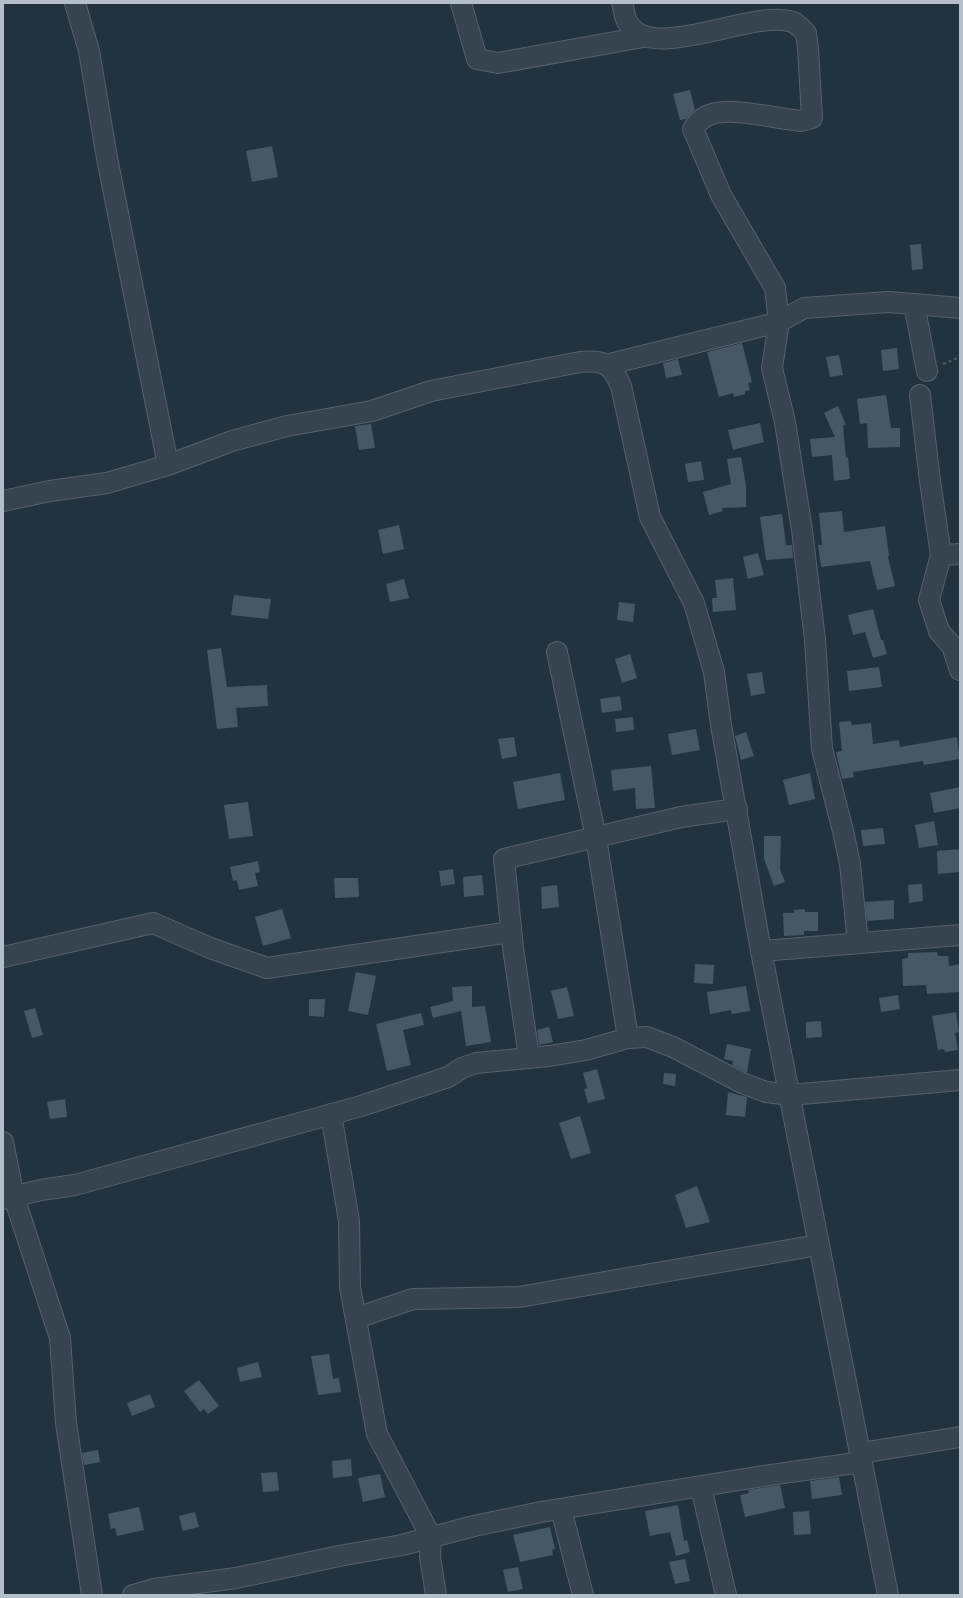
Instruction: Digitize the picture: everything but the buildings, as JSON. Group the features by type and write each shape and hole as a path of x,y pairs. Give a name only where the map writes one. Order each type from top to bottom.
{"street":[{"path":"76,3 88,51 168,465"},
{"path":"461,3 477,59 498,63 643,37 658,40 680,38 768,18 790,21 806,33 809,55 812,118 801,121 719,112 710,114 693,129 720,195 775,288 779,322 772,368 785,422 802,530 815,640 822,749 850,864 858,943"},
{"path":"622,3 627,21 633,30 643,37"},
{"path":"606,365 779,322 804,308 888,302 960,308"},
{"path":"914,304 927,371"},
{"path":"3,501 50,491 107,483 294,424 372,411 431,391 580,362 597,361 606,365 615,374 620,386 650,517 694,603 714,672 761,951 888,1595"},
{"path":"920,395 930,481 951,555 929,600 939,631 952,646 960,670"},
{"path":"557,652 596,838 628,1038"},
{"path":"529,1057 511,932 504,859 680,817 737,809"},
{"path":"3,957 153,923 210,948 267,968 511,932"},
{"path":"761,951 960,935"},
{"path":"8,1198 41,1190 75,1185 331,1114 448,1077 462,1068 476,1063 549,1056 586,1050 628,1038 647,1037 673,1047 742,1083 766,1092 790,1095 960,1080"},
{"path":"331,1114 349,1221 350,1287 377,1434 431,1537 430,1557 434,1570 436,1595"},
{"path":"3,1142 8,1198 60,1338 66,1423 92,1595"},
{"path":"356,1318 413,1299 519,1297 818,1245"},
{"path":"133,1595 154,1589 236,1578 339,1556 402,1545 474,1526 561,1509 701,1487 862,1458 960,1437"},
{"path":"701,1487 726,1595"},
{"path":"561,1509 583,1595"}]}
